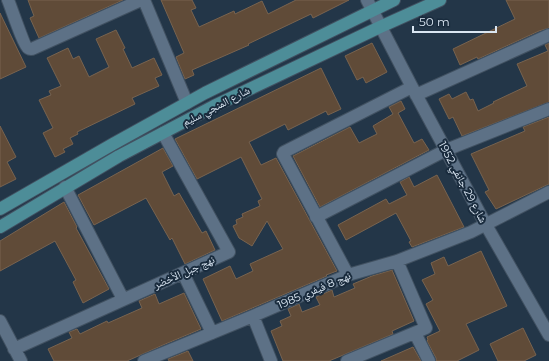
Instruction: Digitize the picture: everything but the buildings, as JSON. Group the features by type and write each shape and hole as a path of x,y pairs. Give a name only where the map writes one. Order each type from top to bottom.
{"main road":[{"name":"شارع المنجي سليم","path":"0,209 112,144 369,5 394,0"},
{"name":"شارع المنجي سليم","path":"0,227 119,156 214,106 440,0"}],"street":[{"path":"8,0 26,48 32,49 141,0"},
{"path":"144,0 187,103"},
{"name":"شارع 29 جانفي 1952","path":"369,5 486,225 549,335"},
{"path":"348,275 283,155 284,152 414,91 549,35"},
{"path":"316,217 446,150 549,109"},
{"name":"نهج جبل الأخضر","path":"14,349 229,252 163,133"},
{"path":"65,187 123,299"},
{"name":"نهج 8 فيفري 1985","path":"144,361 348,275 397,261 471,232 549,192"},
{"path":"347,361 426,328 397,261"},
{"path":"183,273 212,333"},
{"path":"253,316 271,361"},
{"path":"0,322 21,361"},
{"path":"415,333 429,361"}]}
